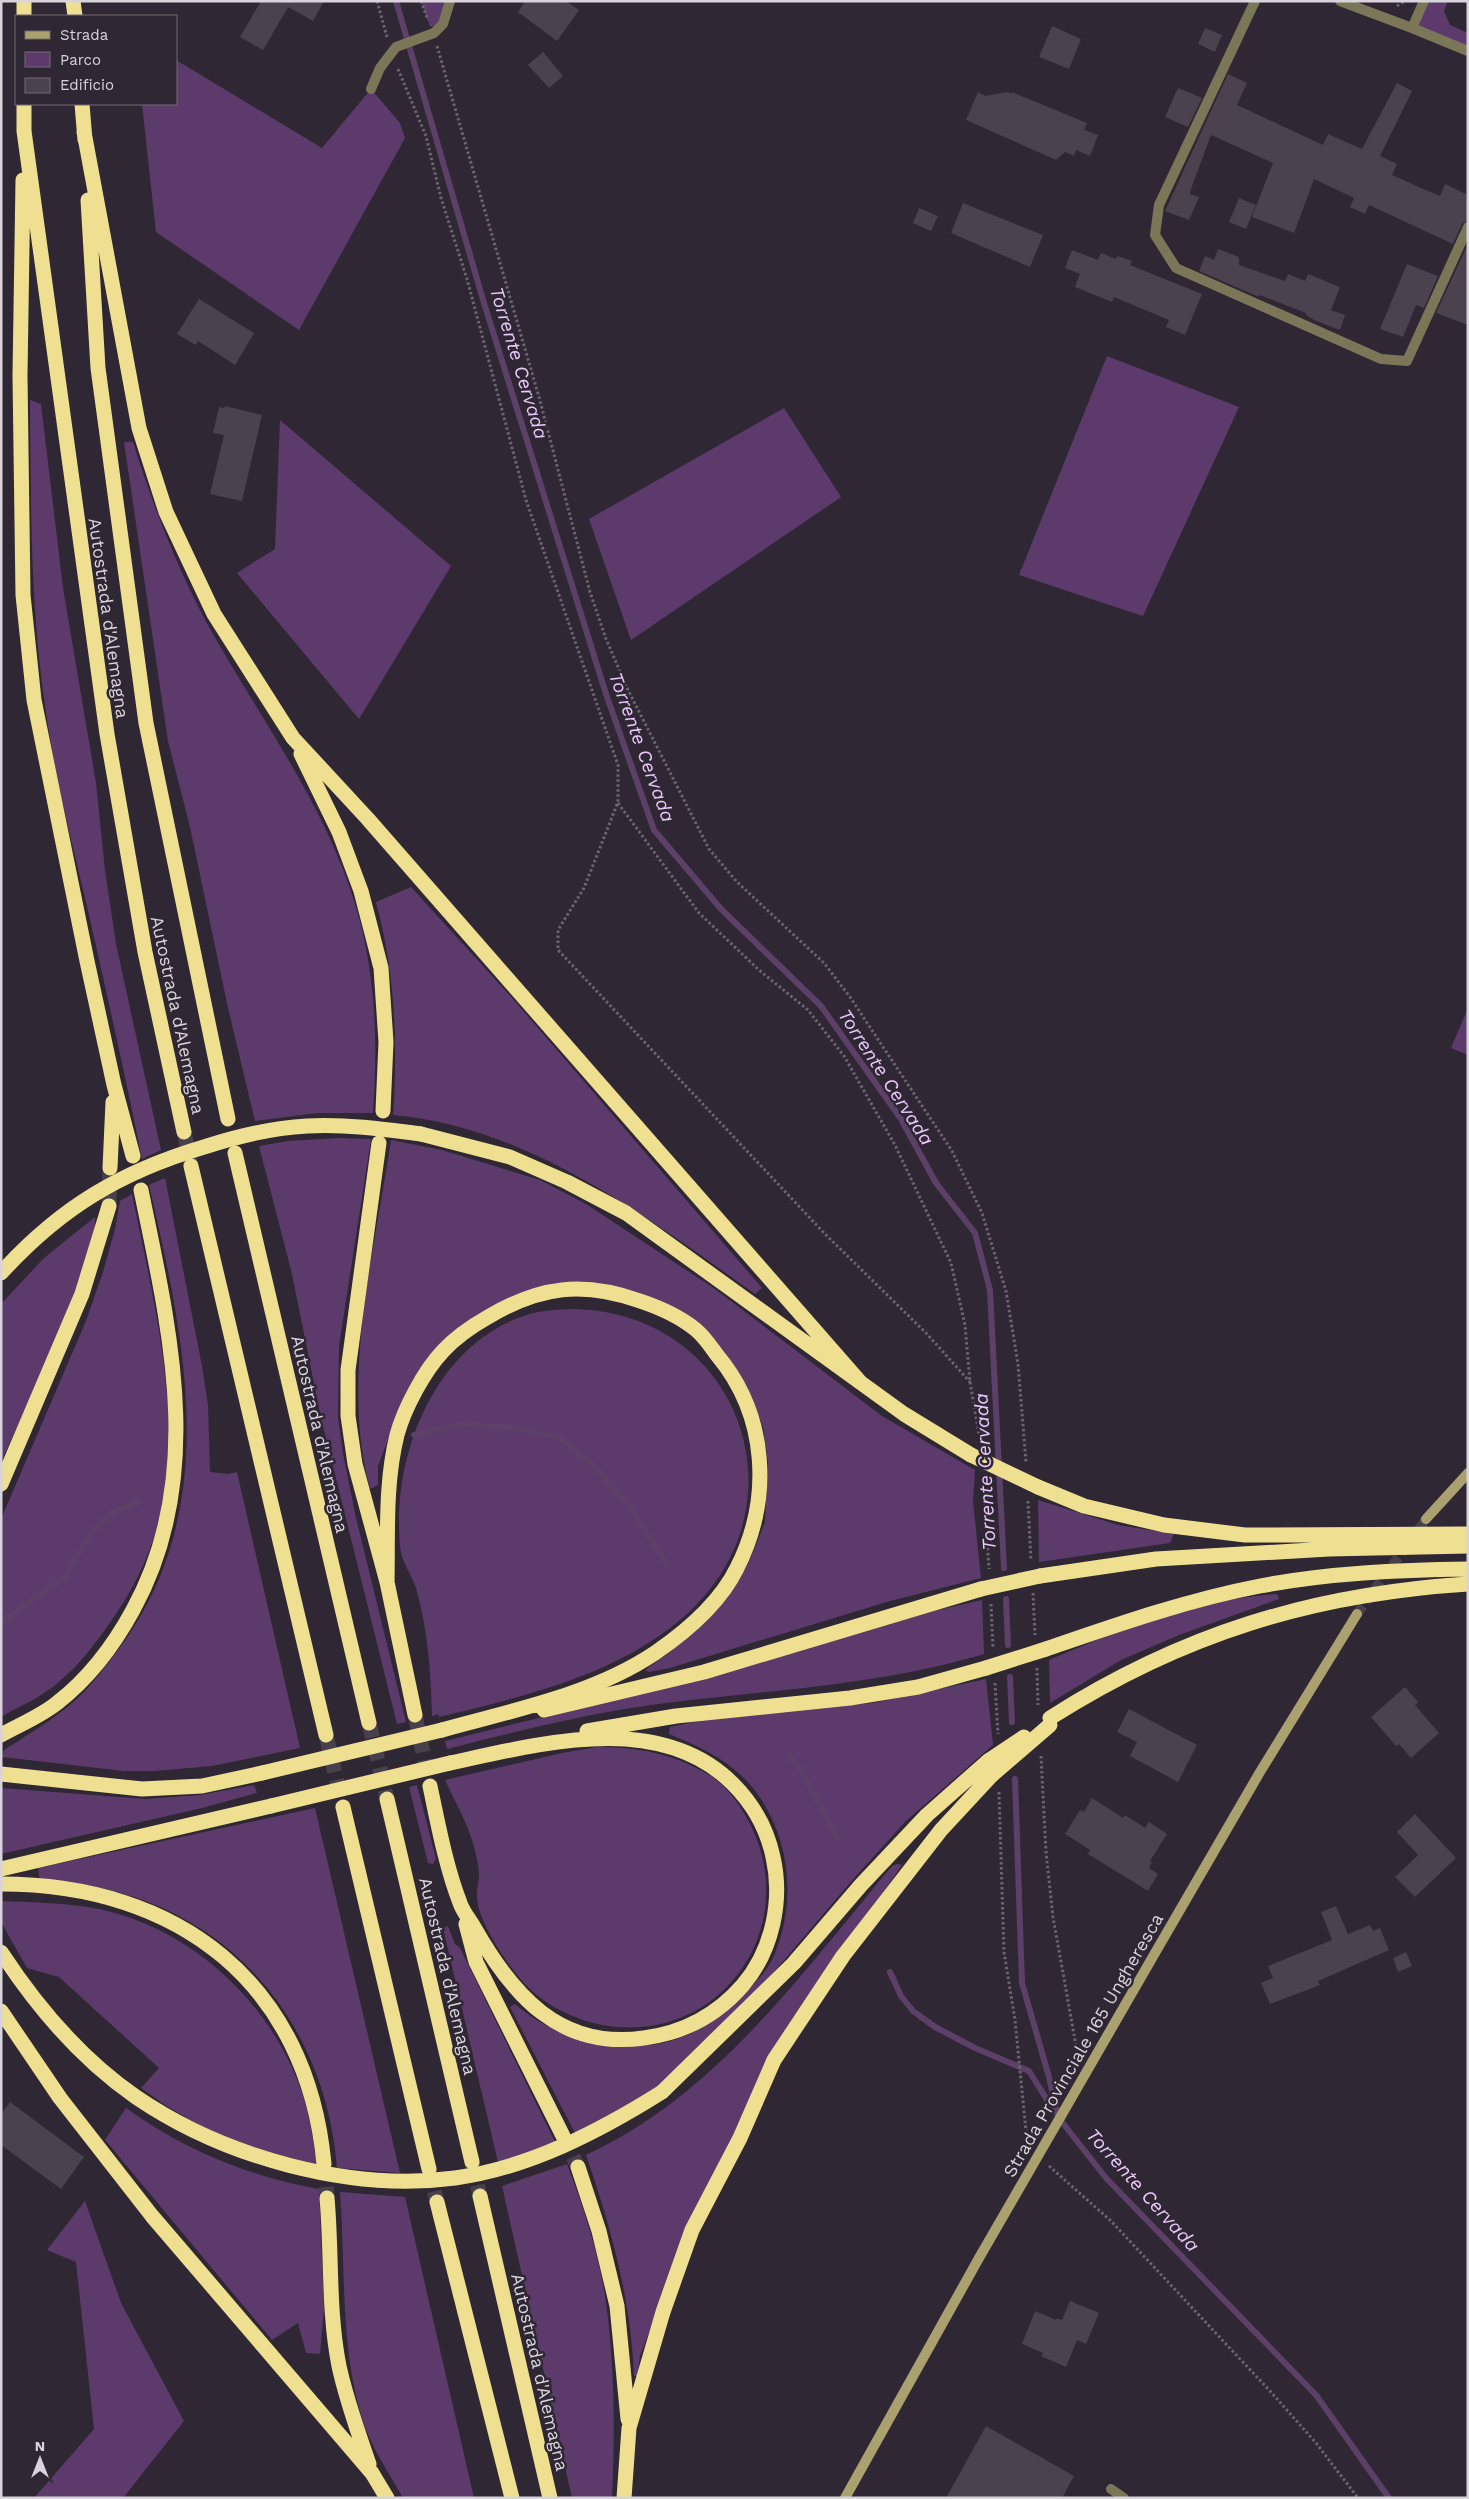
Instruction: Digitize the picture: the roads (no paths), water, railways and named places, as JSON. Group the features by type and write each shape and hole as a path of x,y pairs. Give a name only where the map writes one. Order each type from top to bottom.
{"highway":[{"path":"24,1 24,15"},
{"path":"73,1 75,15"},
{"name":"Autostrada d'Alemagna","path":"24,105 24,131 107,734 145,952 184,1132"},
{"name":"Autostrada d'Alemagna","path":"82,105 98,368 127,595 146,723 228,1120"},
{"path":"24,131 20,376 23,594 34,700 45,762 114,1085 133,1156"},
{"path":"84,132 139,428 166,512 214,614 293,738 339,832 362,891 381,968 386,1042 383,1112"},
{"path":"293,738 380,832 860,1382"},
{"path":"110,1168 114,1085"},
{"path":"1,1273 27,1244 76,1205 127,1174 178,1154 252,1132 307,1126 363,1126 421,1134 510,1158 567,1182 626,1213 904,1414 1033,1492 1164,1525 1245,1535 1468,1534"},
{"path":"379,1144 349,1361 348,1416 355,1464 387,1582 415,1715"},
{"name":"Autostrada d'Alemagna","path":"234,1153 369,1723"},
{"path":"191,1166 326,1735"},
{"path":"1,1735 56,1704 90,1672 121,1633 149,1581 165,1535 174,1478 176,1417 173,1368 165,1306 141,1190"},
{"path":"1,1484 82,1294 109,1206"},
{"path":"1,1774 142,1790 202,1786 442,1730 570,1694 618,1673 654,1653 688,1628 714,1603 737,1570 756,1523 761,1489 760,1449 747,1405 728,1368 696,1330 657,1307 611,1290 562,1289 516,1300 468,1329 442,1351 414,1395 398,1432 390,1469 387,1582"},
{"path":"442,1730 576,1704 704,1672 986,1595 1040,1576 1156,1559 1330,1549 1468,1546"},
{"path":"1,1869 450,1764 548,1737 676,1716 850,1698 991,1674 1046,1649 1117,1624 1260,1586 1327,1577 1468,1568"},
{"path":"1,1952 24,1986 68,2038 136,2097 203,2134 271,2160 312,2171 392,2182 456,2178 493,2169 564,2147 628,2114 662,2092 794,1962 861,1884 928,1816 1089,1693 1135,1668 1204,1638 1268,1617 1337,1600 1384,1592 1468,1584"},
{"path":"460,1904 490,1956 523,1998 556,2022 575,2031 616,2039 636,2039 677,2031 696,2023 719,2008 744,1984 756,1966 772,1928 776,1908 775,1866 770,1845 759,1819 739,1790 724,1776 689,1753 647,1741 602,1738 560,1742 474,1758"},
{"path":"629,2428 663,2312 692,2230 740,2138 774,2060 843,1956 940,1830 990,1769"},
{"path":"430,1786 476,1962 563,2136"},
{"name":"Autostrada d'Alemagna","path":"387,1799 472,2162"},
{"path":"343,1808 429,2169"},
{"path":"1,1884 65,1888 117,1899 160,1914 189,1931 234,1966 266,2001 290,2039 311,2097 324,2164"},
{"path":"1,2011 60,2098 152,2216 372,2473 387,2498"},
{"path":"578,2167 599,2231 616,2306 629,2428 624,2498"},
{"name":"Autostrada d'Alemagna","path":"480,2196 550,2498"},
{"path":"327,2198 333,2321 339,2365 347,2398 372,2473"},
{"path":"437,2202 512,2498"}],"main road":[{"path":"1426,1519 1468,1473"},
{"name":"Strada Provinciale 165 Ungheresca","path":"845,2498 1082,2080 1250,1790 1357,1614"}],"street":[{"path":"371,89 380,68 394,50 434,33 443,24 450,1"},
{"path":"1255,1 1160,205 1155,235 1176,268 1381,359 1407,361 1468,226"},
{"path":"1340,1 1468,51"},
{"path":"1412,28 1424,1"},
{"path":"1111,2489 1124,2498"}],"waterway":[{"name":"Torrente Cervada","path":"396,1 484,303 606,694 654,830 721,909 821,1006 901,1119 936,1183 975,1233 990,1290 1004,1568"},
{"path":"414,1435 467,1424 512,1428 558,1437 595,1467 630,1507 666,1564"},
{"path":"1,1622 65,1577 89,1536 111,1513 139,1502"},
{"name":"Torrente Cervada","path":"1006,1599 1008,1645"},
{"name":"Torrente Cervada","path":"1010,1677 1012,1722"},
{"path":"788,1754 801,1770 837,1838"},
{"name":"Torrente Cervada","path":"1015,1779 1022,1983 1049,2077 1058,2117 1106,2178 1316,2395 1389,2498"},
{"path":"890,1972 901,1996 913,2011 935,2027 975,2048 1029,2071 1054,2111"}],"tunnel":[{"path":"184,1132 191,1165"},
{"path":"109,1206 110,1168"},
{"path":"1357,1614 1426,1519"},
{"path":"415,1715 430,1786"},
{"path":"369,1723 387,1799"},
{"path":"326,1735 343,1807"},
{"path":"563,2136 578,2167"},
{"path":"472,2163 480,2196"},
{"path":"324,2164 327,2198"},
{"path":"429,2169 437,2202"}]}
